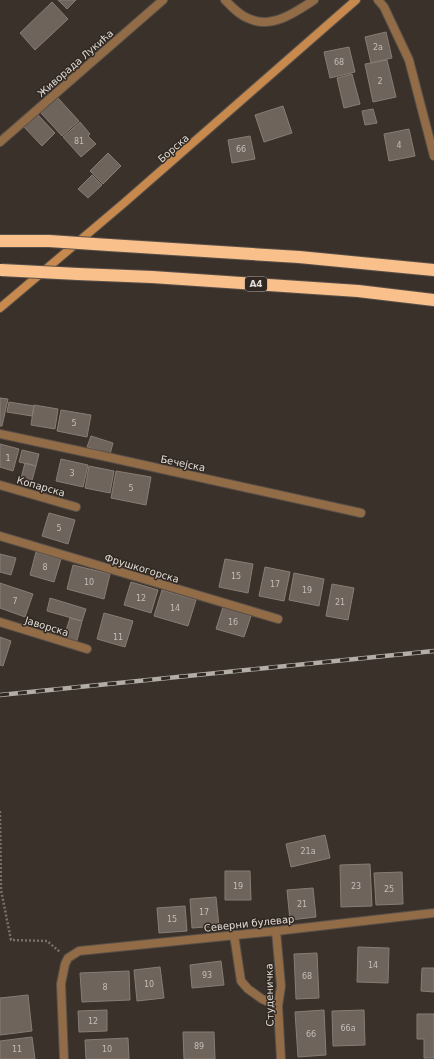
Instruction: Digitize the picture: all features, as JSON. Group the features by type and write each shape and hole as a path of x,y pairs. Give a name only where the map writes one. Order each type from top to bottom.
{"highway":[{"path":"0,241 49,241 299,257 434,270"},
{"name":"A4","path":"0,270 159,278 358,291 434,300"}],"street":[{"name":"Живорада Лукића","path":"0,142 163,0"},
{"path":"225,0 243,16 255,21 264,22 285,17 298,11 314,0"},
{"name":"Борска","path":"0,308 124,203 356,0"},
{"path":"378,0 384,8 409,60 434,156"},
{"name":"Бечејска","path":"0,434 361,513"},
{"name":"Копарска","path":"0,485 76,507"},
{"name":"Фрушкогорска","path":"0,536 278,619"},
{"name":"Јаворска","path":"0,622 87,649"},
{"name":"Северни булевар","path":"68,958 79,951 434,913"},
{"name":"Студеничка","path":"276,931 281,986 278,1006 282,1059"},
{"path":"234,935 241,981 248,990 262,999 278,1006"},
{"path":"64,1059 61,984 65,964 68,958"}],"path":[{"path":"0,811 1,890 11,940 47,941 68,958"}],"building":[{"path":"58,0 76,0 67,9"},
{"path":"52,2 68,19 35,50 20,33"},
{"path":"386,32 392,58 371,63 365,37"},
{"path":"349,47 355,72 330,78 324,52"},
{"path":"387,60 396,97 373,102 365,64"},
{"path":"352,74 360,104 344,108 337,78"},
{"path":"57,97 79,121 62,136 41,113"},
{"path":"283,106 292,133 264,142 255,115"},
{"path":"373,109 377,123 365,125 362,111"},
{"path":"38,115 55,133 42,146 24,127"},
{"path":"80,122 90,134 88,136 96,144 81,157 63,137"},
{"path":"409,129 415,156 389,161 384,134"},
{"path":"250,136 255,159 232,163 228,140"},
{"path":"108,153 121,166 103,184 90,171"},
{"path":"92,175 102,185 88,198 78,189"},
{"path":"0,398 8,399 2,426 0,426"},
{"path":"9,402 34,406 32,416 7,412"},
{"path":"34,405 58,409 55,429 31,425"},
{"path":"61,410 91,415 87,437 57,431"},
{"path":"91,436 113,443 110,454 87,447"},
{"path":"0,444 19,449 13,471 0,467"},
{"path":"22,450 39,454 36,466 19,462"},
{"path":"61,459 88,465 83,487 56,481"},
{"path":"25,463 36,466 31,484 20,482"},
{"path":"89,466 114,471 110,493 85,488"},
{"path":"116,471 151,477 146,505 111,498"},
{"path":"49,513 75,520 68,544 42,536"},
{"path":"36,552 61,559 54,582 30,575"},
{"path":"0,554 16,558 11,575 0,572"},
{"path":"225,559 253,564 248,593 219,587"},
{"path":"73,565 110,574 104,599 67,589"},
{"path":"265,567 290,572 284,601 259,596"},
{"path":"294,573 324,579 319,606 289,600"},
{"path":"131,582 158,590 151,613 124,605"},
{"path":"0,583 33,594 25,617 0,608"},
{"path":"332,584 354,588 348,620 326,616"},
{"path":"162,590 196,600 188,626 154,616"},
{"path":"50,598 86,609 82,621 47,611"},
{"path":"223,607 251,616 244,637 216,629"},
{"path":"104,613 133,621 125,647 97,639"},
{"path":"70,618 82,621 76,644 63,640"},
{"path":"0,637 11,641 3,666 0,665"},
{"path":"325,835 330,858 291,867 286,844"},
{"path":"370,864 372,906 341,907 340,865"},
{"path":"225,871 250,871 251,900 225,900"},
{"path":"402,872 403,904 376,905 374,873"},
{"path":"313,888 316,917 290,920 287,890"},
{"path":"216,897 219,926 192,928 190,899"},
{"path":"185,906 187,931 159,933 157,908"},
{"path":"358,947 389,948 388,983 357,982"},
{"path":"317,953 319,998 296,999 294,954"},
{"path":"221,961 224,985 192,988 190,965"},
{"path":"160,967 164,998 137,1001 134,970"},
{"path":"422,968 434,968 434,992 421,991"},
{"path":"129,971 130,1000 82,1002 80,973"},
{"path":"28,995 32,1031 0,1035 0,998"},
{"path":"107,1010 107,1031 79,1032 78,1011"},
{"path":"324,1010 326,1055 298,1057 295,1012"},
{"path":"364,1010 365,1045 333,1046 332,1011"},
{"path":"417,1014 434,1014 434,1058 424,1058 424,1039 417,1039"},
{"path":"183,1032 214,1032 215,1059 184,1059"},
{"path":"32,1037 35,1059 0,1059 0,1041"},
{"path":"128,1038 129,1059 86,1059 85,1040"}],"railway":[{"path":"0,695 434,651"}]}
